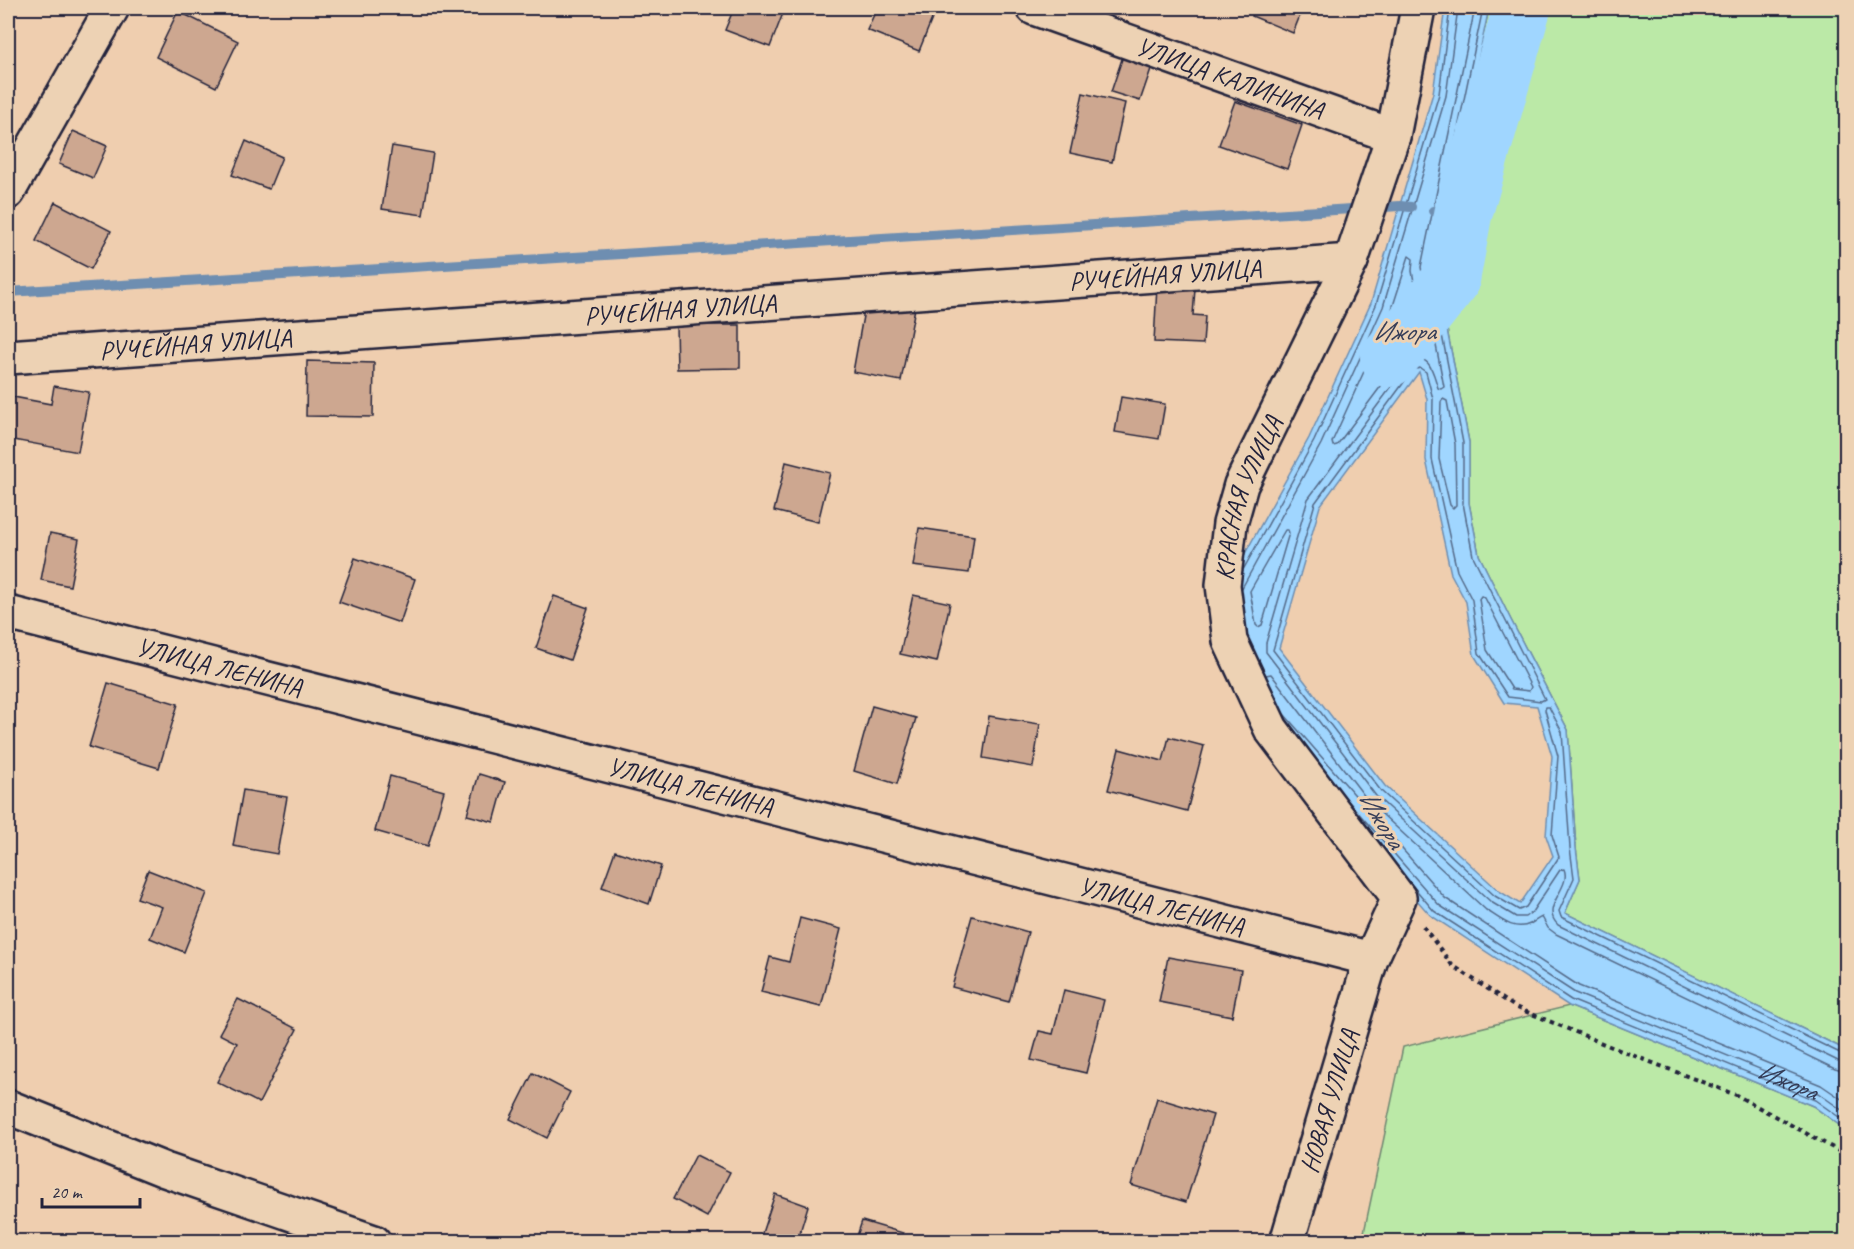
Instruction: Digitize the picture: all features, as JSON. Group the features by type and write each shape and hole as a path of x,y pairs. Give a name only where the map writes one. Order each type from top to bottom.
{"street":[{"path":"8,192 112,8"},
{"name":"УЛИЦА КАЛИНИНА","path":"1034,8 1393,136"},
{"name":"КРАСНАЯ УЛИЦА","path":"1399,898 1271,729 1230,641 1223,585 1230,524 1241,485 1351,261 1393,136 1418,8"},
{"name":"РУЧЕЙНАЯ УЛИЦА","path":"8,357 1351,261"},
{"name":"УЛИЦА ЛЕНИНА","path":"8,613 1371,959"},
{"path":"1371,959 1399,898"},
{"name":"НОВАЯ УЛИЦА","path":"1287,1242 1371,959"},
{"path":"8,1107 165,1170 374,1242"}],"path":[{"path":"1399,898 1452,965 1515,1007 1736,1095 1846,1155"}],"green space":[{"path":"1489,8 1846,8 1846,1050 1565,913 1580,879 1568,730 1479,555 1469,503 1469,442 1435,268"},
{"path":"1569,1006 1813,1106 1846,1130 1846,1241 1362,1242 1403,1047"}],"water":[{"name":"Ижора","path":"1445,8 1489,8 1435,268 1469,442 1469,503 1479,555 1568,730 1580,879 1565,913 1846,1050 1846,1130 1813,1106 1569,1006 1430,915 1248,708 1226,588 1309,438 1371,303 1433,93","holes":["1419,372 1427,399 1426,460 1451,574 1466,602 1474,655 1504,703 1537,706 1552,756 1546,836 1553,856 1520,904 1499,891 1385,786 1279,648 1320,506"]}],"building":[{"path":"613,8 642,8 641,14"},
{"path":"734,8 785,8 770,47 725,30"},
{"path":"877,8 936,9 919,51 867,30"},
{"path":"1255,8 1303,8 1293,33 1252,16"},
{"path":"178,11 238,41 216,87 156,57"},
{"path":"1123,56 1152,66 1140,101 1111,92"},
{"path":"1083,93 1125,103 1112,162 1070,153"},
{"path":"1235,101 1302,125 1287,169 1219,145"},
{"path":"73,131 107,146 93,178 59,164"},
{"path":"246,141 282,157 269,189 232,175"},
{"path":"392,146 433,153 423,215 382,209"},
{"path":"55,202 111,231 91,269 36,241"},
{"path":"1157,286 1195,289 1193,315 1205,316 1203,344 1154,342"},
{"path":"866,299 915,308 901,381 853,372"},
{"path":"676,325 740,325 740,368 677,369"},
{"path":"307,361 374,363 373,417 306,416"},
{"path":"54,386 89,392 78,452 8,439 8,396 51,404"},
{"path":"1121,397 1165,404 1159,439 1115,432"},
{"path":"786,462 830,473 818,522 774,511"},
{"path":"919,528 974,536 969,573 913,566"},
{"path":"50,533 79,539 70,586 41,580"},
{"path":"355,558 415,579 400,623 339,602"},
{"path":"913,595 950,603 937,662 900,654"},
{"path":"554,596 588,608 570,660 536,648"},
{"path":"108,683 178,704 159,768 89,747"},
{"path":"872,706 916,718 897,784 854,771"},
{"path":"989,716 1040,724 1033,767 983,758"},
{"path":"1169,737 1204,746 1187,811 1108,790 1119,749 1163,761"},
{"path":"479,774 505,782 494,822 467,815"},
{"path":"390,776 444,791 428,846 375,831"},
{"path":"243,790 287,797 277,854 233,846"},
{"path":"615,851 661,866 649,904 602,887"},
{"path":"148,870 207,893 184,952 150,938 162,907 137,898"},
{"path":"972,916 1028,932 1009,1002 952,987"},
{"path":"800,918 841,929 821,1007 761,992 770,957 789,962"},
{"path":"1168,957 1241,970 1232,1016 1159,1002"},
{"path":"1064,990 1104,1000 1086,1073 1031,1060 1039,1031 1053,1034"},
{"path":"238,999 297,1029 259,1103 217,1082 237,1043 219,1034"},
{"path":"533,1073 570,1092 547,1138 510,1119"},
{"path":"1157,1098 1213,1115 1186,1202 1131,1185"},
{"path":"696,1155 730,1172 707,1217 673,1199"},
{"path":"775,1194 808,1206 797,1242 759,1242"},
{"path":"862,1221 903,1233 901,1242 855,1242"}],"waterway":[{"name":"Ижора","path":"1389,358 1451,280 1463,215 1522,8"},
{"path":"8,292 1411,207"},
{"path":"1433,211 1463,215"}]}
